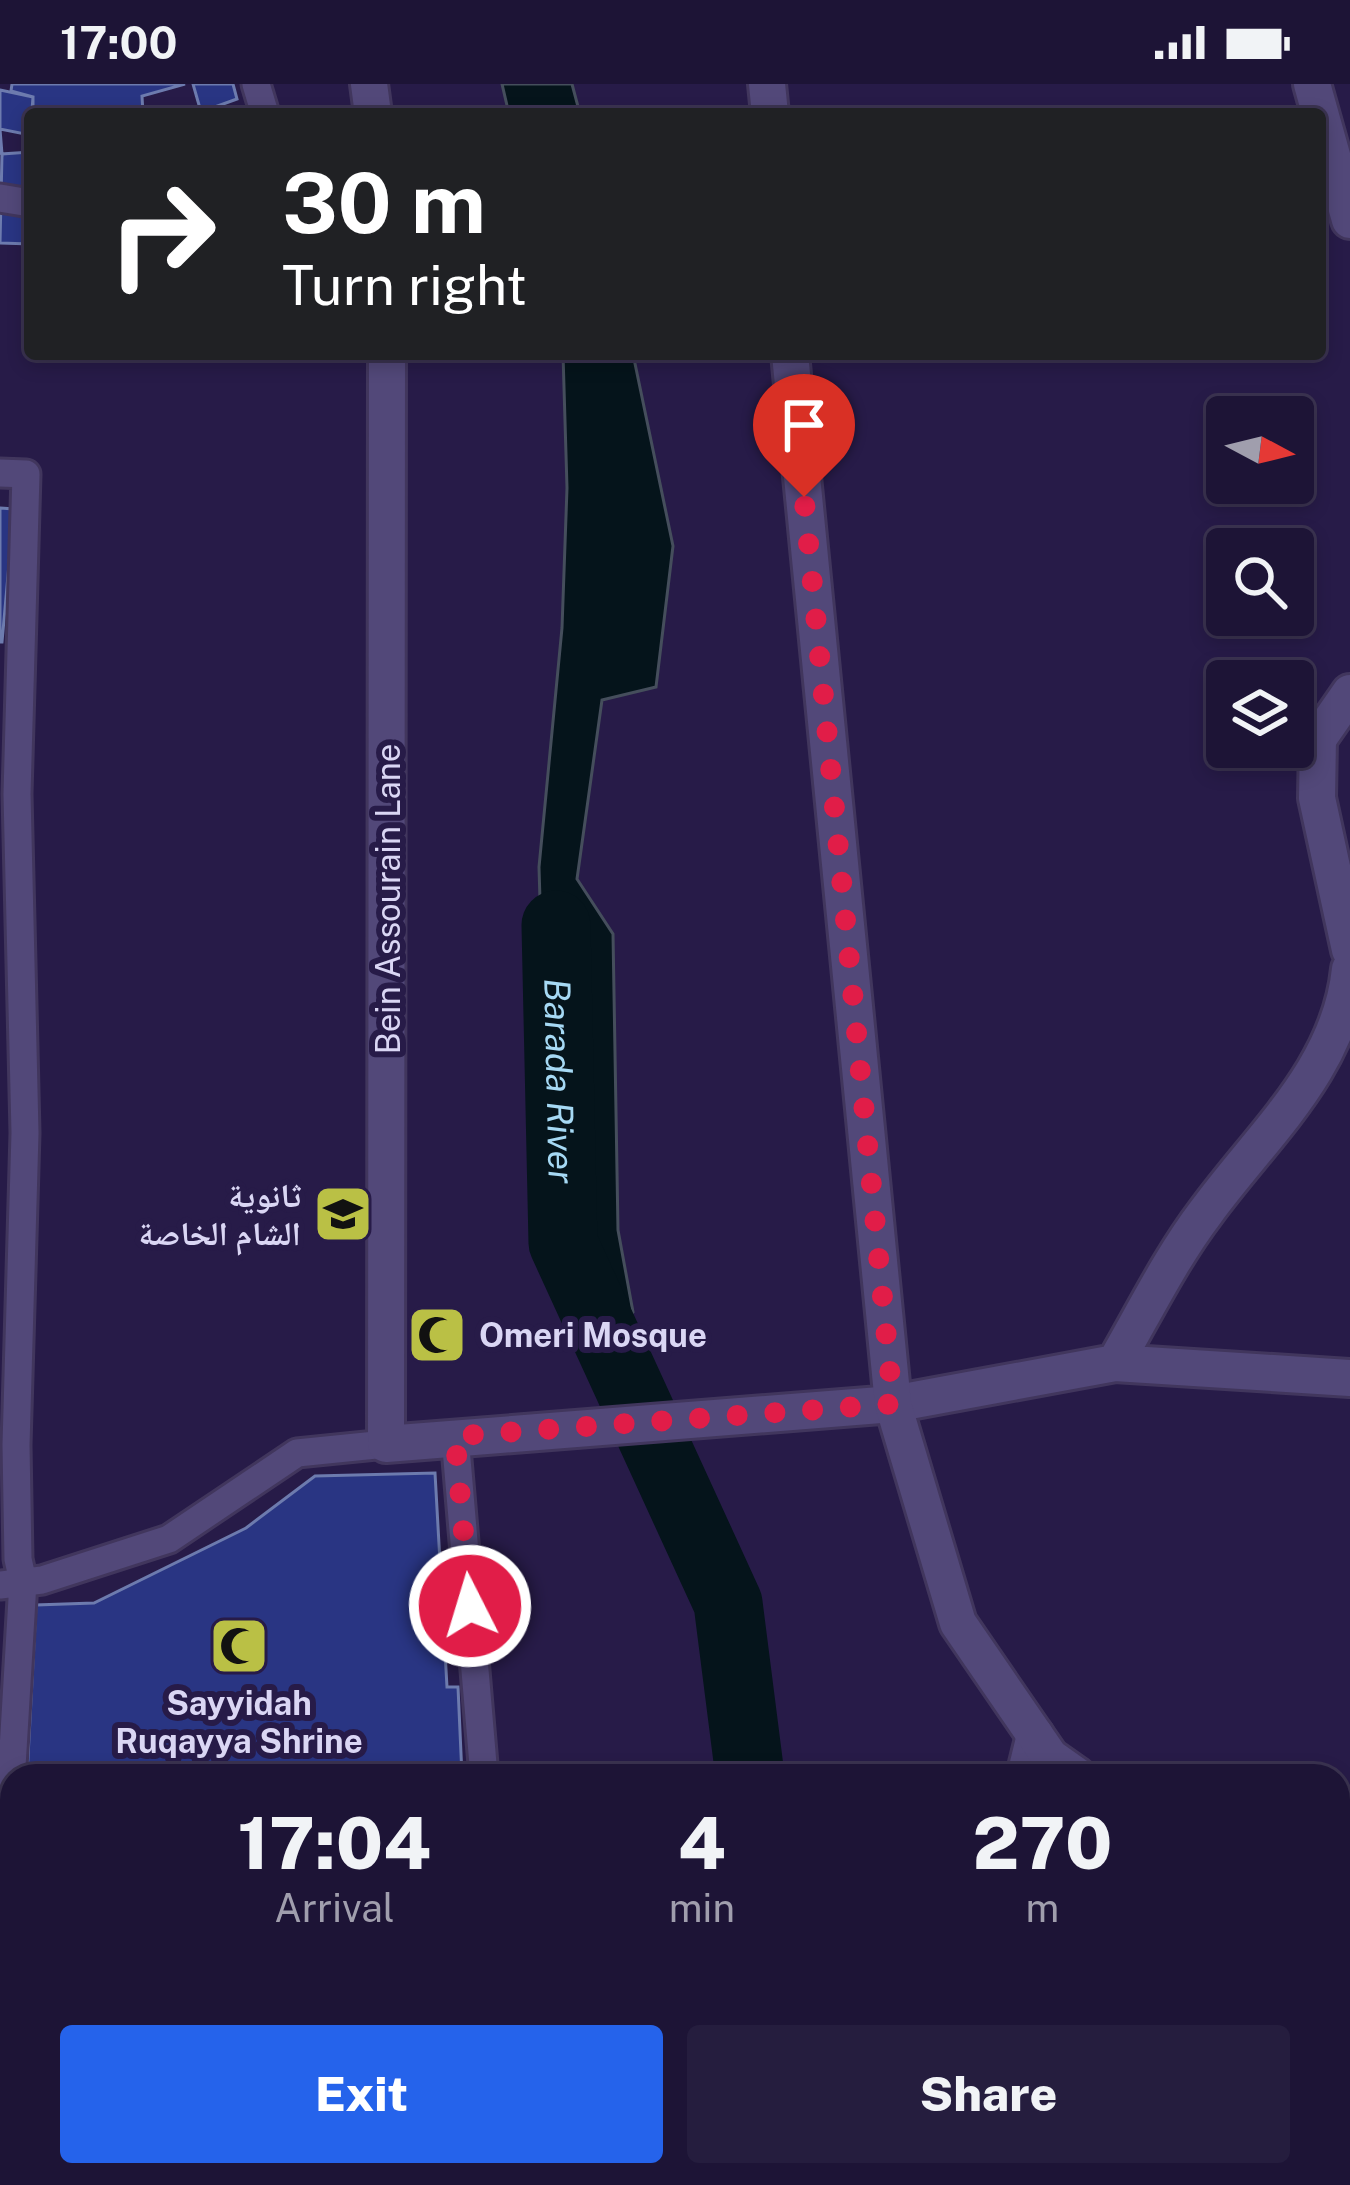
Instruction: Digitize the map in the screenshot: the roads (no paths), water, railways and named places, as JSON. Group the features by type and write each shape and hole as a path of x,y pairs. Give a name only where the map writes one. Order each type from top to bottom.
{"street":[{"path":"1326,134 1350,220"},
{"name":"Bein Assourain Lane","path":"386,1444 387,360"},
{"path":"791,360 893,1404 958,1623 1050,1757 1060,1764"},
{"path":"6,1764 12,1583 18,1559 16,1445 25,1132 13,473"},
{"path":"1350,693 1318,739 1317,798 1350,950"},
{"path":"1115,1363 1205,1212 1295,1106 1347,1002 1350,969"},
{"path":"12,1583 169,1538 297,1453 455,1436 893,1404 1115,1363 1350,1378"},
{"path":"455,1436 483,1764"},
{"path":"1028,1764 1035,1735"}],"water":[{"path":"502,84 572,84 578,108 508,108"},
{"path":"563,360 634,360 673,546 656,687 602,700 577,879 613,934 618,1230 633,1312 608,1340 563,1243 558,1004 542,967 539,867 562,628 567,488"}],"waterway":[{"name":"Barada River","path":"556,925 563,1243 728,1603 748,1764"}],"place":[{"name":"ثانوية الشام الخاصة","path":"343,1214"},
{"name":"Omeri Mosque","path":"437,1335"},
{"name":"Sayyidah Ruqayya Shrine","path":"239,1646"}]}
